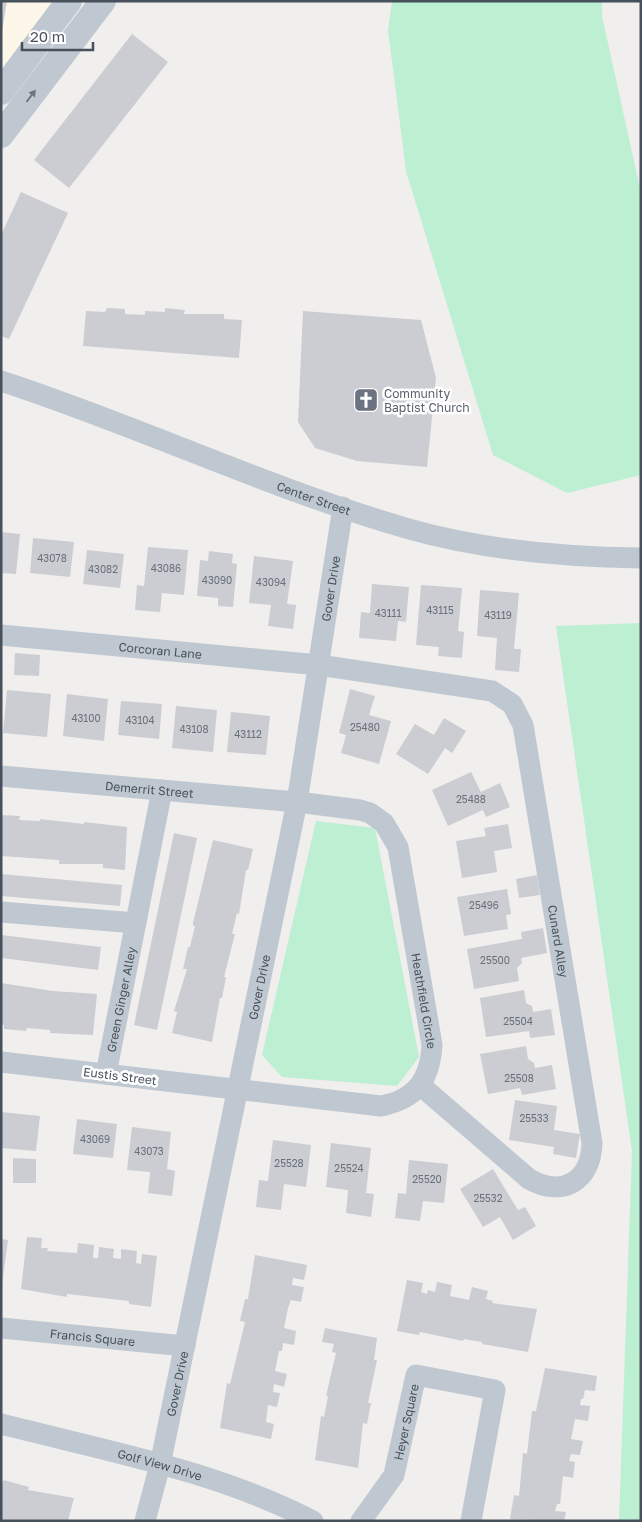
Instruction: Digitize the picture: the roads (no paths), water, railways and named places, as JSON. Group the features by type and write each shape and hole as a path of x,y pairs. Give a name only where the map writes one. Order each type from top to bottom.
{"street":[{"path":"1,92 69,1"},
{"path":"1,135 103,1"},
{"name":"Center Street","path":"1,381 343,507 410,529 480,544 552,554 641,558"},
{"name":"Gover Drive","path":"146,1521 160,1465 298,802 343,507"},
{"name":"Corcoran Lane","path":"1,635 319,665"},
{"name":"Cunard Alley","path":"319,665 492,691 504,697 519,714 524,734 592,1143 592,1157 585,1172 573,1183 557,1188 541,1186 529,1179 420,1085"},
{"name":"Demerrit Street","path":"1,776 298,802"},
{"name":"Green Ginger Alley","path":"106,1074 162,790"},
{"name":"Heathfield Circle","path":"238,1090 380,1106 405,1098 420,1085 431,1063 432,1045 398,847 394,837 384,823 370,813 298,802"},
{"path":"1,912 136,923"},
{"name":"Eustis Street","path":"1,1062 238,1090"},
{"name":"Francis Square","path":"1,1328 185,1346"},
{"name":"Heyer Square","path":"361,1521 394,1474 416,1375 495,1390 471,1521"},
{"name":"Golf View Drive","path":"1,1424 232,1485 280,1504 313,1521"}],"place":[{"name":"Community Baptist Church","path":"366,400"}]}
